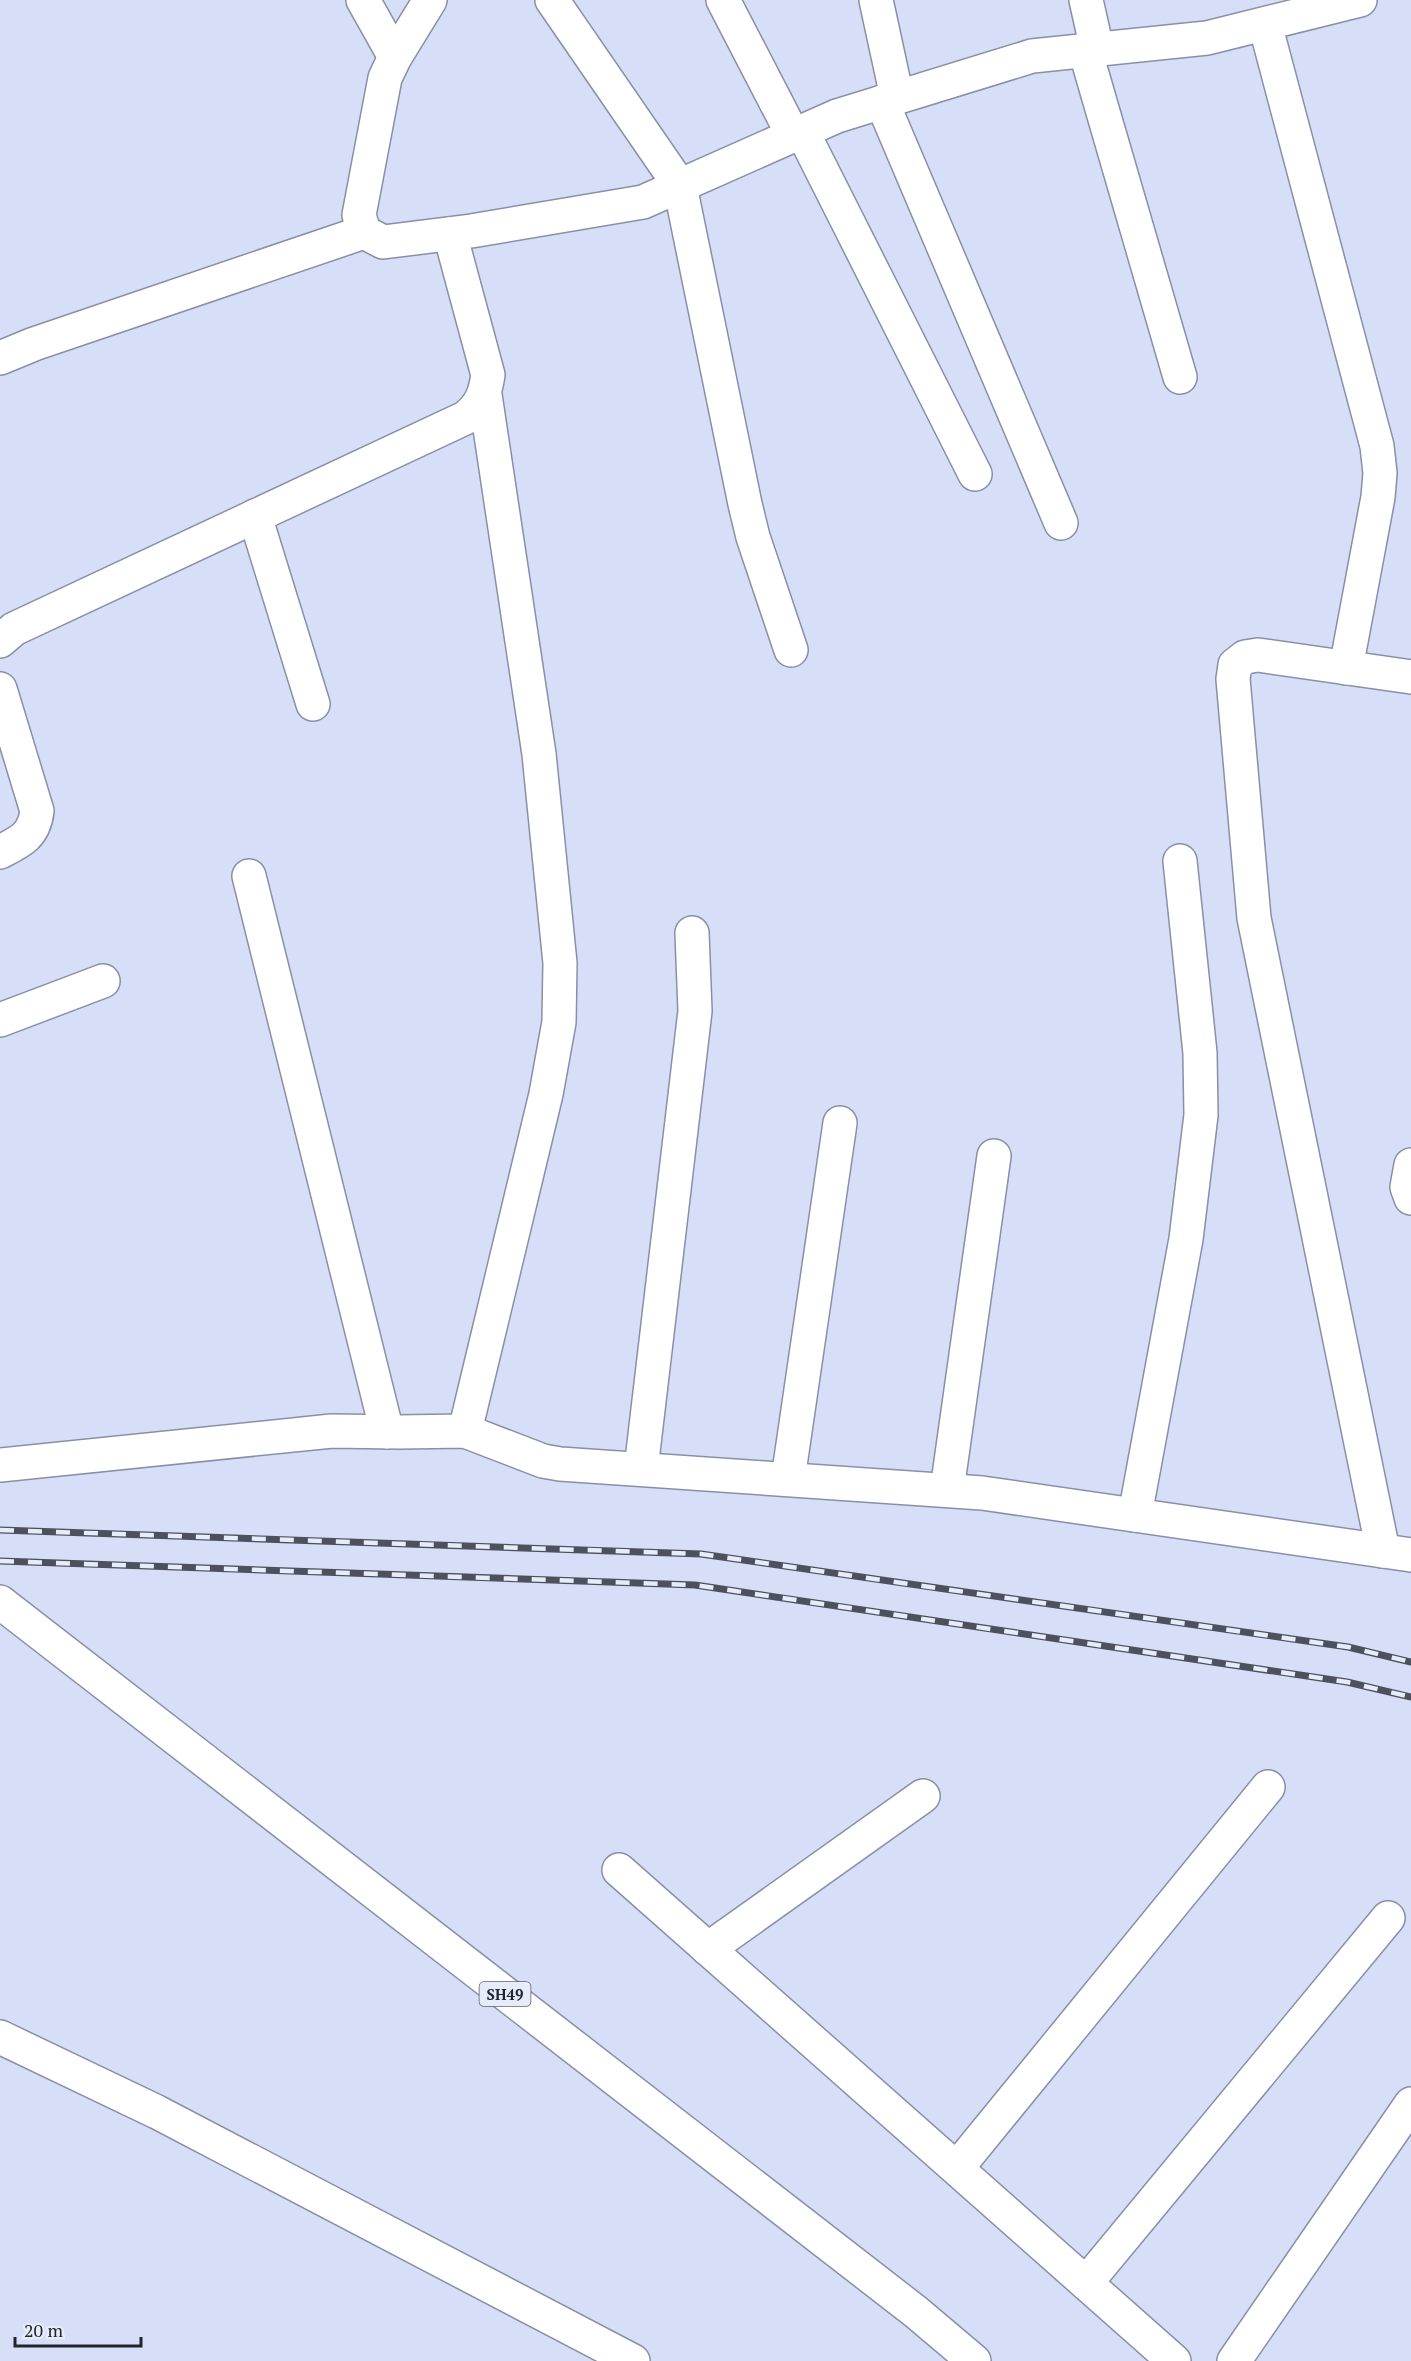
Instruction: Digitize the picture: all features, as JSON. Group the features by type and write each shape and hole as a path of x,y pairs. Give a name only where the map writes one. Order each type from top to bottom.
{"street":[{"path":"363,0 401,47"},
{"path":"430,0 385,78 359,215 364,232 383,242 460,232 643,202 837,116 1032,56 1207,38 1360,0"},
{"path":"552,0 680,186 745,504 753,537 791,650"},
{"path":"723,0 798,133 975,474"},
{"path":"876,0 890,100 1061,523"},
{"path":"1086,0 1091,50 1180,377"},
{"path":"1265,24 1377,446 1380,473 1378,497 1346,668"},
{"path":"0,358 34,344 364,232"},
{"path":"460,232 488,375 485,395 539,754 560,963 559,1022 477,1436"},
{"path":"0,641 14,629 465,418 476,409 485,395"},
{"path":"255,516 313,704"},
{"path":"0,1465 307,1432 387,1432 477,1436 543,1461 982,1493 1397,1553 1254,918 1233,679 1235,665 1245,657 1258,655 1411,677"},
{"path":"0,689 37,811 32,830 25,839 0,852"},
{"path":"1135,1515 1186,1239 1202,1115 1200,1053 1180,861"},
{"path":"249,876 387,1432"},
{"path":"641,1469 695,1011 692,933"},
{"path":"0,1020 103,981"},
{"path":"788,1479 840,1123"},
{"path":"947,1490 994,1156"},
{"path":"1411,1165 1407,1187 1411,1198"},
{"name":"SH49","path":"0,1602 915,2312 974,2361"},
{"path":"957,2168 1268,1787"},
{"path":"708,1948 923,1796"},
{"path":"619,1870 1174,2361"},
{"path":"1086,2283 1388,1918"},
{"path":"0,2037 156,2112 633,2361"},
{"path":"1234,2361 1411,2104"}],"railway":[{"path":"0,1530 701,1554 1348,1647 1411,1662"},
{"path":"0,1561 695,1585 1347,1682 1411,1697"}]}
